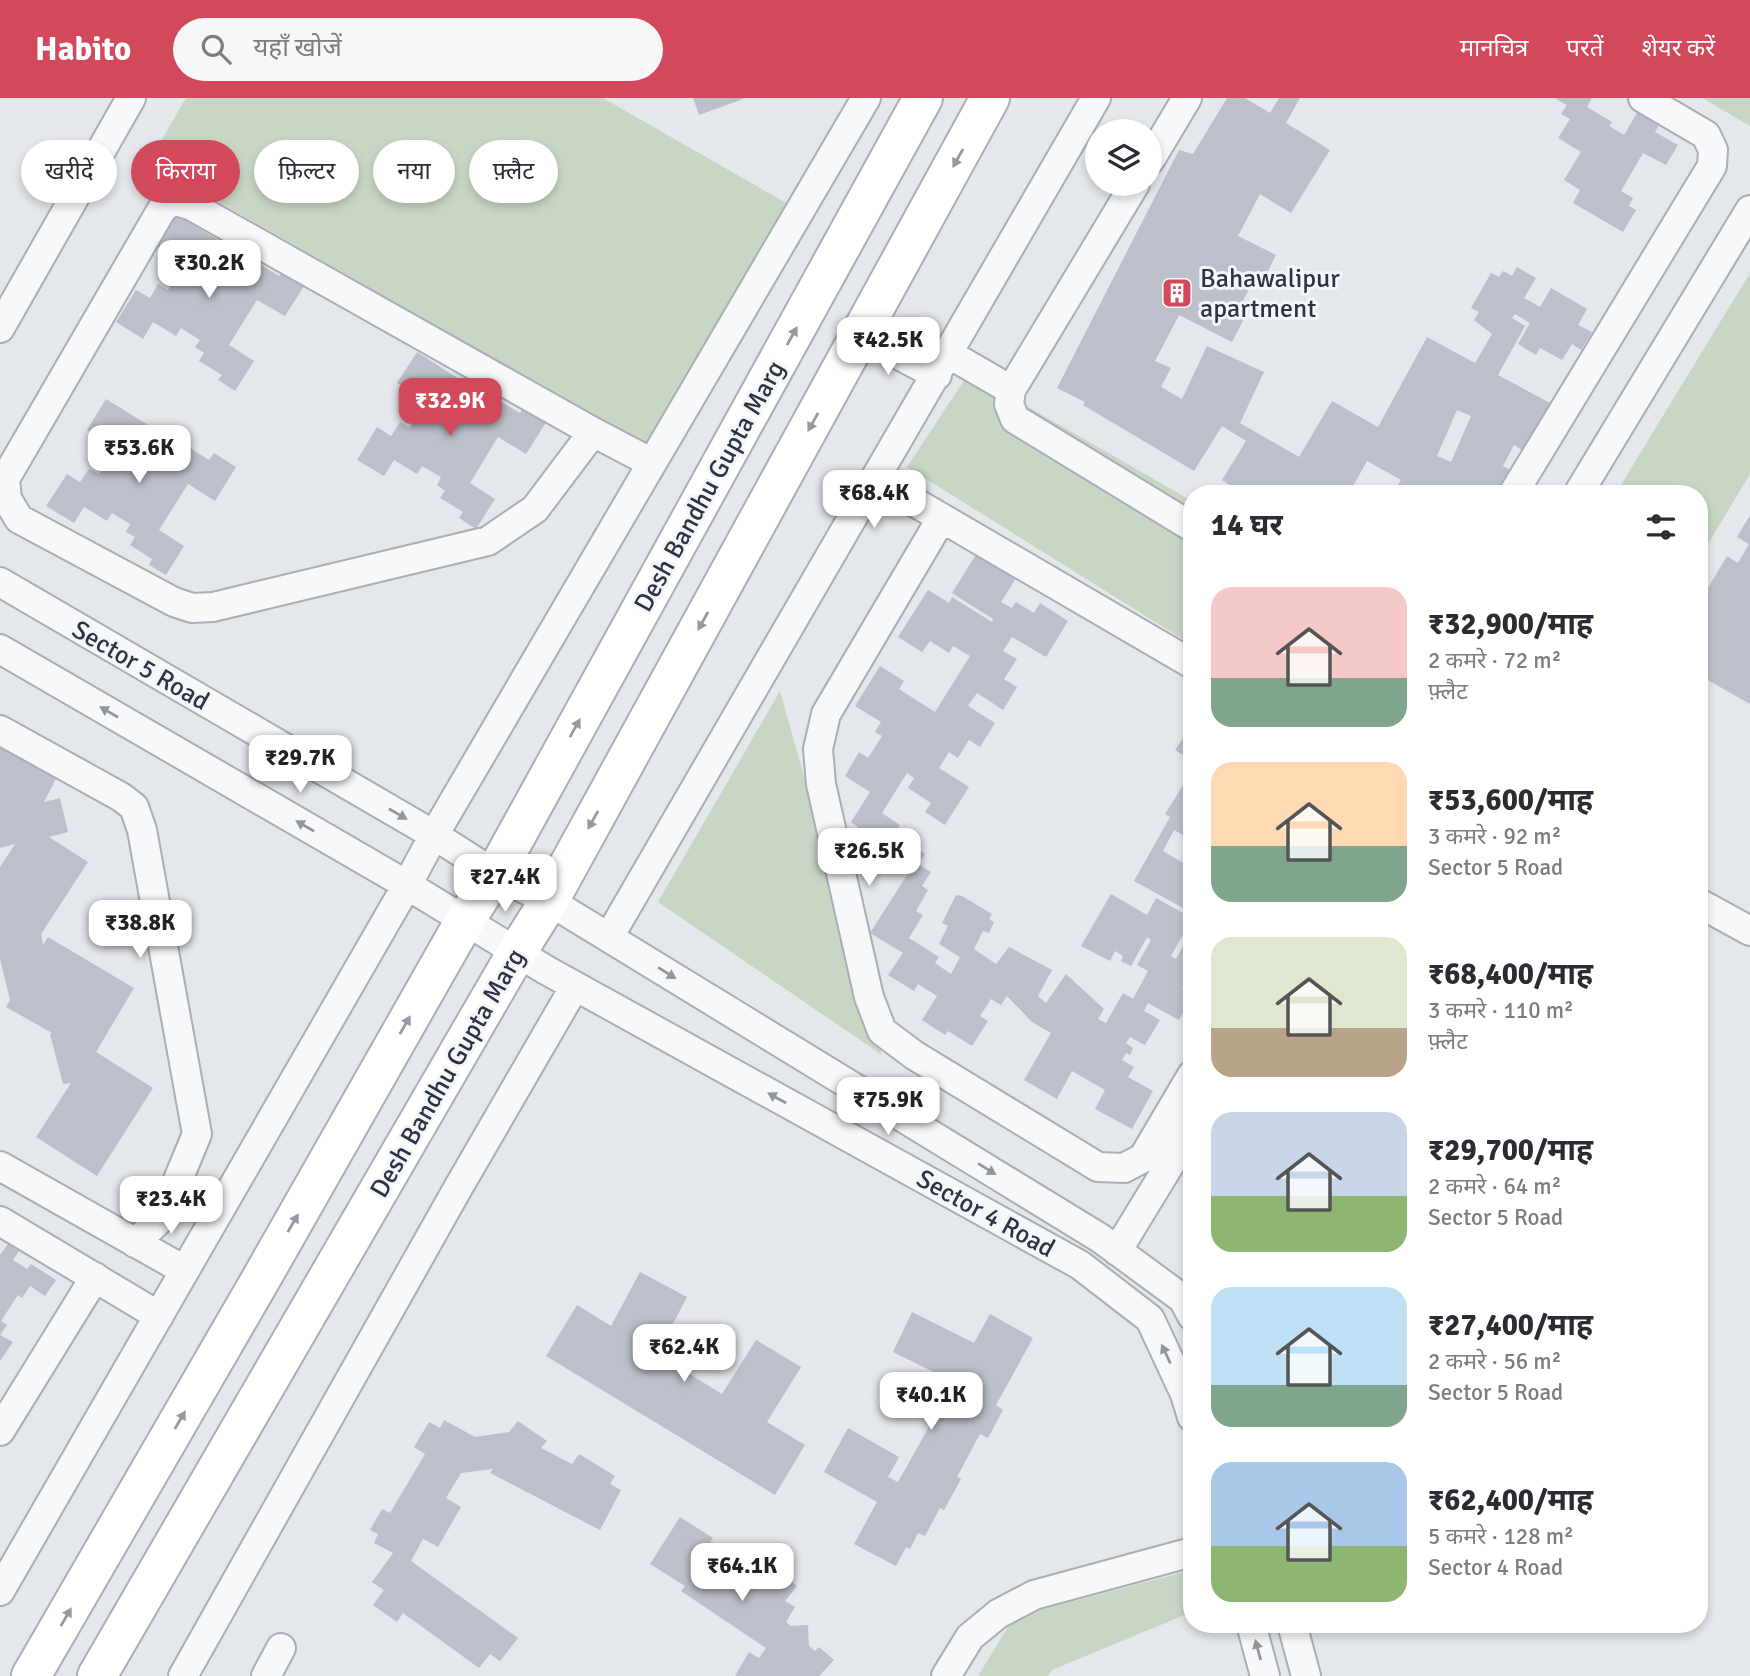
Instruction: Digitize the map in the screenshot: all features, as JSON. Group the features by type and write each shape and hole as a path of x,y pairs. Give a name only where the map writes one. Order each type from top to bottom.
{"street":[{"path":"0,328 131,98"},
{"path":"0,1591 434,835 866,98"},
{"name":"Desh Bandhu Gupta Marg","path":"464,922 495,874 923,98"},
{"name":"Desh Bandhu Gupta Marg","path":"97,1676 549,901 990,98"},
{"path":"609,937 1096,98"},
{"path":"1162,139 1187,98"},
{"path":"1518,485 1712,166 1713,150 1706,135 1643,98"},
{"path":"1128,196 1011,390 1009,404 1015,419 1183,522"},
{"path":"593,432 535,509 488,541 213,607 192,608 174,602 19,519 7,499 5,480 162,209 173,200 192,206 652,463"},
{"path":"1583,485 1750,210"},
{"path":"861,335 1011,390"},
{"path":"875,479 1183,659"},
{"path":"941,519 826,714 818,749 821,784 869,997 882,1031 915,1055 1098,1167 1124,1168 1143,1158 1183,1090"},
{"name":"Sector 5 Road","path":"0,582 434,835 495,874 549,901 609,937"},
{"path":"0,649 575,986 183,1676"},
{"path":"0,730 121,797 134,807 142,830 197,1134 163,1216 135,1243"},
{"path":"1708,909 1750,931"},
{"path":"32,1676 464,922"},
{"name":"Sector 4 Road","path":"609,937 1118,1251 1183,1299"},
{"name":"Sector 4 Road","path":"575,986 1080,1265 1150,1319 1183,1390"},
{"path":"1118,1251 1183,1143"},
{"path":"0,1166 184,1270"},
{"path":"0,1221 159,1316"},
{"path":"0,1431 95,1277"},
{"path":"946,1676 970,1637 998,1614 1034,1595 1183,1554"},
{"path":"1253,1633 1265,1676"},
{"path":"1294,1633 1306,1676"},
{"path":"266,1676 281,1648"}],"green space":[{"path":"186,98 603,98 793,207 653,450 221,203 240,203 240,140 162,140"},
{"path":"1702,98 1750,98 1750,126"},
{"path":"1750,273 1750,474 1708,544 1708,485 1621,485"},
{"path":"969,373 1183,496 1183,639 907,467"},
{"path":"780,691 882,1055 658,902"},
{"path":"1183,1572 1183,1616 1052,1670 1048,1676 978,1676 1014,1617"}],"building":[{"path":"693,98 746,98 699,115"},
{"name":"Bahawalipur apartment","path":"1227,98 1245,98 1270,113 1279,98 1300,98 1286,123 1330,150 1291,213 1260,194 1238,236 1276,255 1260,287 1252,283 1240,307 1248,311 1232,342 1179,315 1155,361 1171,368 1161,387 1182,399 1207,346 1264,372 1240,423 1299,457 1332,401 1378,427 1427,337 1475,363 1492,334 1474,320 1479,312 1471,308 1491,273 1499,277 1503,271 1512,276 1517,267 1536,278 1524,298 1540,307 1551,288 1587,309 1578,325 1592,332 1581,350 1572,344 1562,360 1540,348 1536,355 1518,344 1530,323 1515,314 1512,318 1525,326 1498,375 1550,403 1524,451 1514,445 1503,466 1514,472 1507,485 1398,485 1401,480 1367,461 1354,485 1230,485 1222,480 1246,441 1222,426 1194,471 1083,405 1085,402 1057,388 1155,196 1162,196 1162,183 1179,150 1193,154","holes":["1457,410 1471,416 1451,462 1437,456"]},
{"path":"1554,98 1592,98 1587,107 1612,122 1609,126 1624,135 1641,106 1663,119 1655,132 1678,145 1666,165 1643,153 1621,191 1633,198 1629,206 1636,210 1623,232 1573,203 1580,190 1564,180 1581,152 1558,138 1570,119 1561,114 1567,105"},
{"path":"175,214 218,240 211,251 219,256 212,267 232,278 238,268 249,275 257,262 279,276 283,269 306,283 285,316 257,300 229,345 254,361 235,391 218,380 222,375 199,361 204,353 195,347 200,340 181,328 176,336 153,322 143,339 116,322 136,290 150,298 158,284 168,290 184,263 156,245"},
{"path":"417,352 459,379 453,389 461,393 454,405 473,417 479,406 489,412 498,400 520,413 524,406 547,421 526,454 498,437 470,483 495,499 476,529 459,518 463,512 440,498 445,491 437,485 441,477 422,466 417,474 394,460 384,476 357,460 377,427 391,436 400,422 409,428 426,401 397,383"},
{"path":"106,399 148,425 142,435 150,440 143,451 162,463 169,453 179,459 187,446 209,460 214,453 236,467 215,501 188,484 159,530 184,546 166,575 149,565 152,559 130,545 135,537 126,532 130,524 112,513 107,521 84,507 74,523 46,506 67,474 80,482 89,469 99,474 115,447 87,430"},
{"path":"1750,515 1750,704 1708,680 1708,588 1727,556 1738,563 1749,544 1737,537"},
{"path":"977,553 1020,572 1001,602 1012,608 1016,602 1034,613 1040,603 1068,621 1046,657 1012,637 1003,651 1017,659 1004,679 1017,687 1003,710 977,693 968,706 995,723 980,747 969,740 958,758 949,752 939,768 969,787 945,825 925,812 931,803 908,788 914,778 907,773 882,813 900,825 897,830 916,842 913,847 925,854 918,864 931,872 922,886 928,890 916,911 923,915 909,938 939,957 935,963 951,974 960,957 939,944 948,926 942,923 956,895 962,896 992,914 989,919 994,922 989,933 983,931 974,949 996,964 1009,947 1052,970 1038,996 1046,1003 1066,974 1104,1009 1098,1019 1106,1023 1123,993 1133,999 1148,971 1137,965 1151,940 1147,937 1131,966 1121,961 1123,956 1115,951 1110,961 1081,946 1111,894 1147,915 1156,898 1183,913 1183,934 1171,956 1176,959 1183,946 1183,1013 1179,1020 1148,1003 1144,1011 1160,1020 1145,1045 1130,1037 1126,1043 1133,1048 1130,1055 1126,1053 1122,1060 1134,1067 1128,1077 1153,1091 1132,1129 1095,1109 1105,1090 1072,1071 1057,1099 1024,1080 1051,1033 1032,1022 1007,996 1001,1005 991,999 980,1016 988,1021 972,1046 948,1031 945,1035 922,1020 937,996 918,984 914,991 888,975 903,953 870,933 909,872 852,837 858,827 851,822 870,792 845,776 859,752 868,758 882,736 875,732 881,722 855,706 880,666 904,681 899,689 935,712 970,656 953,646 949,653 930,641 922,652 898,637 928,590 949,603 952,597 992,622 993,619 952,593"},
{"path":"0,738 61,769 44,802 60,798 68,832 49,837 88,862 41,934 43,945 48,937 134,988 96,1052 153,1088 97,1176 36,1137 71,1083 63,1084 50,1034 52,1033 6,1007 10,1000 0,959 0,867 15,844 0,848"},
{"path":"1183,738 1183,755 1175,750"},
{"path":"1183,785 1183,835 1174,830 1163,851 1183,863 1183,908 1134,881 1170,817 1165,814"},
{"path":"8,1244 19,1251 13,1260 27,1269 31,1264 56,1280 45,1296 30,1286 22,1298 18,1295 1,1321 7,1325 0,1335 0,1255"},
{"path":"640,1272 687,1297 657,1354 722,1394 756,1340 801,1367 767,1422 805,1445 775,1495 546,1356 577,1305 611,1326"},
{"path":"912,1312 974,1343 990,1314 1033,1338 996,1405 1003,1410 988,1438 980,1434 957,1477 961,1479 944,1510 940,1508 925,1536 918,1533 910,1549 906,1547 896,1566 854,1544 877,1502 824,1472 848,1428 899,1457 888,1477 898,1482 954,1382 893,1352"},
{"path":"0,1335 13,1342 0,1361"},
{"path":"444,1420 475,1437 509,1432 518,1421 547,1441 541,1448 572,1464 579,1454 615,1476 610,1484 621,1490 600,1530 490,1473 493,1469 461,1473 446,1498 461,1507 438,1547 423,1539 411,1561 518,1638 500,1661 490,1654 479,1668 403,1613 397,1622 373,1605 384,1590 372,1582 393,1553 374,1543 378,1534 370,1530 382,1509 390,1513 425,1454 414,1447 429,1422 440,1428"},
{"path":"680,1517 713,1538 710,1542 724,1550 719,1559 748,1577 762,1559 797,1586 785,1601 795,1607 786,1622 791,1626 808,1625 809,1646 815,1651 819,1647 834,1660 819,1676 735,1676 749,1652 759,1658 766,1648 681,1591 685,1586 650,1564"}],"place":[{"name":"Bahawalipur apartment","path":"1177,293"}]}
